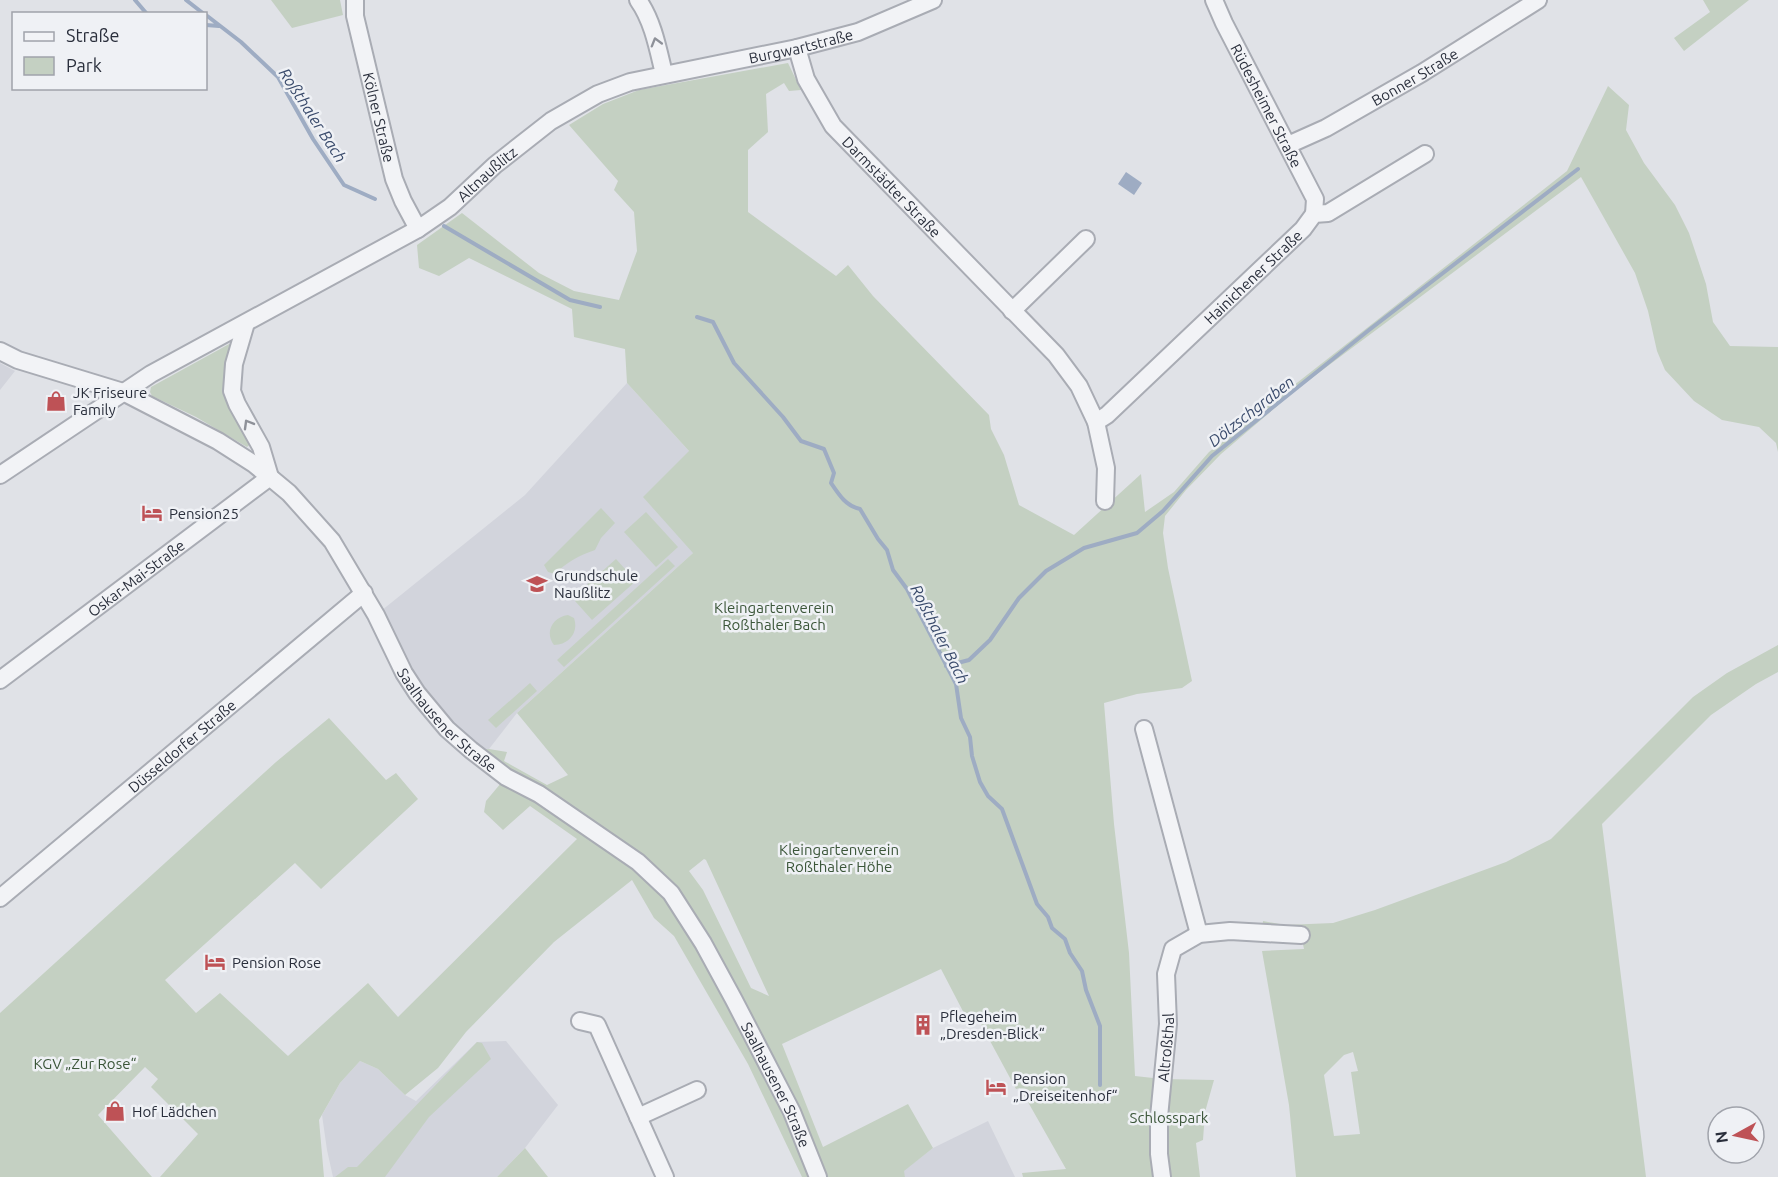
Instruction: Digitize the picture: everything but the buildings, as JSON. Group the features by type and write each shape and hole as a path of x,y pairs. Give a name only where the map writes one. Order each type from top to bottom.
{"street":[{"name":"Kölner Straße","path":"355,0 355,16 394,179 418,229"},
{"path":"638,0 646,10 664,74"},
{"name":"Burgwartstraße","path":"664,74 797,48 858,32 933,0"},
{"name":"Rüdesheimer Straße","path":"1214,0 1314,199 1314,214"},
{"name":"Bonner Straße","path":"1288,145 1326,128 1422,73 1538,0"},
{"name":"Darmstädter Straße","path":"797,48 806,79 833,126 1056,355 1078,386 1096,422 1106,468 1105,501"},
{"name":"Altnaußlitz","path":"0,475 151,375 418,229 450,207 495,165 551,121 598,94 630,82 664,74"},
{"path":"1314,214 1328,213 1425,154"},
{"name":"Hainichener Straße","path":"1096,422 1107,416 1303,229 1314,214"},
{"path":"1012,311 1086,238"},
{"path":"246,323 231,378 232,391 261,447 270,477"},
{"name":"Saalhausener Straße","path":"0,351 18,360 123,392 218,441 254,464 289,493 333,541 364,593 404,673 417,693 447,729 506,777 538,794 638,862 671,893 703,943 734,999 792,1112 818,1177"},
{"name":"Oskar-Mai-Straße","path":"0,680 270,477"},
{"name":"Düsseldorfer Straße","path":"0,898 364,593"},
{"path":"1144,729 1199,934"},
{"name":"Altroßthal","path":"1162,1177 1159,1154 1168,1024 1166,974 1173,949 1199,934 1230,931 1301,935"},
{"path":"580,1021 597,1025 665,1177"},
{"path":"638,1117 697,1090"}],"shaded area":[{"path":"0,363 15,371 0,390"},
{"name":"Grundschule Naußlitz","path":"627,383 689,451 693,553 517,713 489,749 471,750 447,729 376,615 525,495"},
{"path":"506,1041 558,1105 525,1148 497,1177 333,1177 322,1115 340,1083 360,1061 378,1069 405,1095 416,1101 477,1042"},
{"path":"988,1121 1015,1177 905,1177 903,1171 933,1148"}],"green space":[{"path":"271,0 340,0 343,15 292,28"},
{"path":"1703,0 1749,0 1684,51 1674,38 1710,12"},
{"path":"788,63 801,90 789,91 784,83 766,94 768,132 748,150 748,212 836,276 848,265 873,296 989,415 991,429 1004,455 1019,505 1074,535 1141,474 1145,512 1174,492 1209,452 1567,171 1608,86 1629,105 1626,130 1644,163 1675,205 1689,233 1706,284 1713,322 1730,346 1778,347 1778,452 1776,443 1759,427 1722,420 1694,401 1665,370 1657,351 1648,311 1635,273 1581,177 1297,389 1221,454 1186,490 1165,516 1163,533 1168,568 1192,681 1182,688 1137,694 1104,703 1114,824 1129,953 1135,1076 1214,1080 1205,1112 1203,1140 1196,1143 1200,1177 1023,1177 1022,1173 1066,1169 1020,1088 1016,1089 976,1015 967,1019 941,969 782,1044 823,1147 908,1104 933,1148 904,1171 905,1177 802,1177 748,1064 674,936 654,918 632,880 554,942 466,1032 438,1068 405,1095 378,1069 360,1061 340,1083 319,1120 324,1177 160,1177 198,1134 151,1087 158,1079 145,1067 98,1115 152,1177 0,1177 0,1013 276,762 329,718 386,780 396,773 418,799 321,889 295,863 165,980 196,1013 220,993 288,1056 368,983 398,1017 577,839 530,806 503,830 484,812 486,801 506,777 471,750 489,749 507,752 504,761 547,785 568,775 517,713 693,553 643,497 689,451 627,383 625,349 574,337 572,309 469,258 439,276 419,268 417,245 462,213 539,273 574,291 619,300 637,251 634,212 614,190 618,181 569,125 603,104 639,90","holes":["704,859 769,996 751,988 703,890 689,871"]},
{"path":"231,343 235,345 225,375 225,391 252,443 247,447 196,417 152,396 150,392 151,387"},
{"path":"601,508 615,523 601,538 595,550 573,560 555,574 548,572 544,565"},
{"path":"646,512 678,547 656,567 624,532"},
{"path":"616,559 636,581 592,620 575,601 584,593 581,590"},
{"path":"668,559 675,566 564,667 557,660"},
{"path":"568,615 574,618 574,633 564,643 554,645 550,630 554,622"},
{"path":"1778,645 1778,672 1711,715 1602,824 1646,1177 1296,1177 1289,1105 1262,951 1304,949 1301,935 1262,932 1263,921 1285,925 1333,923 1506,862 1551,839 1693,697 1727,673","holes":["1353,1052 1358,1071 1351,1072 1360,1134 1334,1136 1324,1075 1344,1055"]},
{"path":"530,683 537,691 496,728 488,720"},
{"path":"477,1042 482,1043 491,1059 429,1117 385,1177 335,1177 348,1167 357,1167"},
{"path":"525,1148 548,1177 497,1177"}],"water":[{"path":"1126,172 1142,183 1134,195 1118,184"}],"waterway":[{"path":"135,0 145,12"},
{"name":"Roßthaler Bach","path":"186,0 201,12"},
{"name":"Roßthaler Bach","path":"207,16 241,42 278,77 313,139 344,185 375,199"},
{"path":"207,25 219,26"},
{"name":"Dölzschgraben","path":"946,666 969,660 990,640 1019,598 1046,571 1084,548 1137,533 1163,511 1212,456 1369,330 1578,169"},
{"name":"Roßthaler Bach","path":"444,226 570,300 600,307"},
{"name":"Roßthaler Bach","path":"697,317 713,322 734,363 783,417 801,441 824,449 834,473 831,483 847,503 860,509 887,550 893,570 907,589 956,684 961,718 970,737 972,756 980,782 988,796 1002,809 1037,904 1048,917 1052,928 1065,939 1070,953 1082,971 1086,990 1100,1026 1100,1085"}],"place":[{"name":"JK Friseure Family","path":"56,401"},
{"name":"Pension25","path":"152,513"},
{"name":"Grundschule Naußlitz","path":"537,584"},
{"name":"Pension Rose","path":"215,962"},
{"name":"Pflegeheim „Dresden-Blick“","path":"923,1025"},
{"name":"Pension „Dreiseitenhof“","path":"996,1087"},
{"name":"Hof Lädchen","path":"115,1111"}],"park label":[{"name":"Kleingartenverein Roßthaler Bach","path":"774,616"},
{"name":"Kleingartenverein Roßthaler Höhe","path":"839,858"},
{"name":"KGV „Zur Rose“","path":"85,1063"},
{"name":"Schlosspark","path":"1169,1117"}]}
